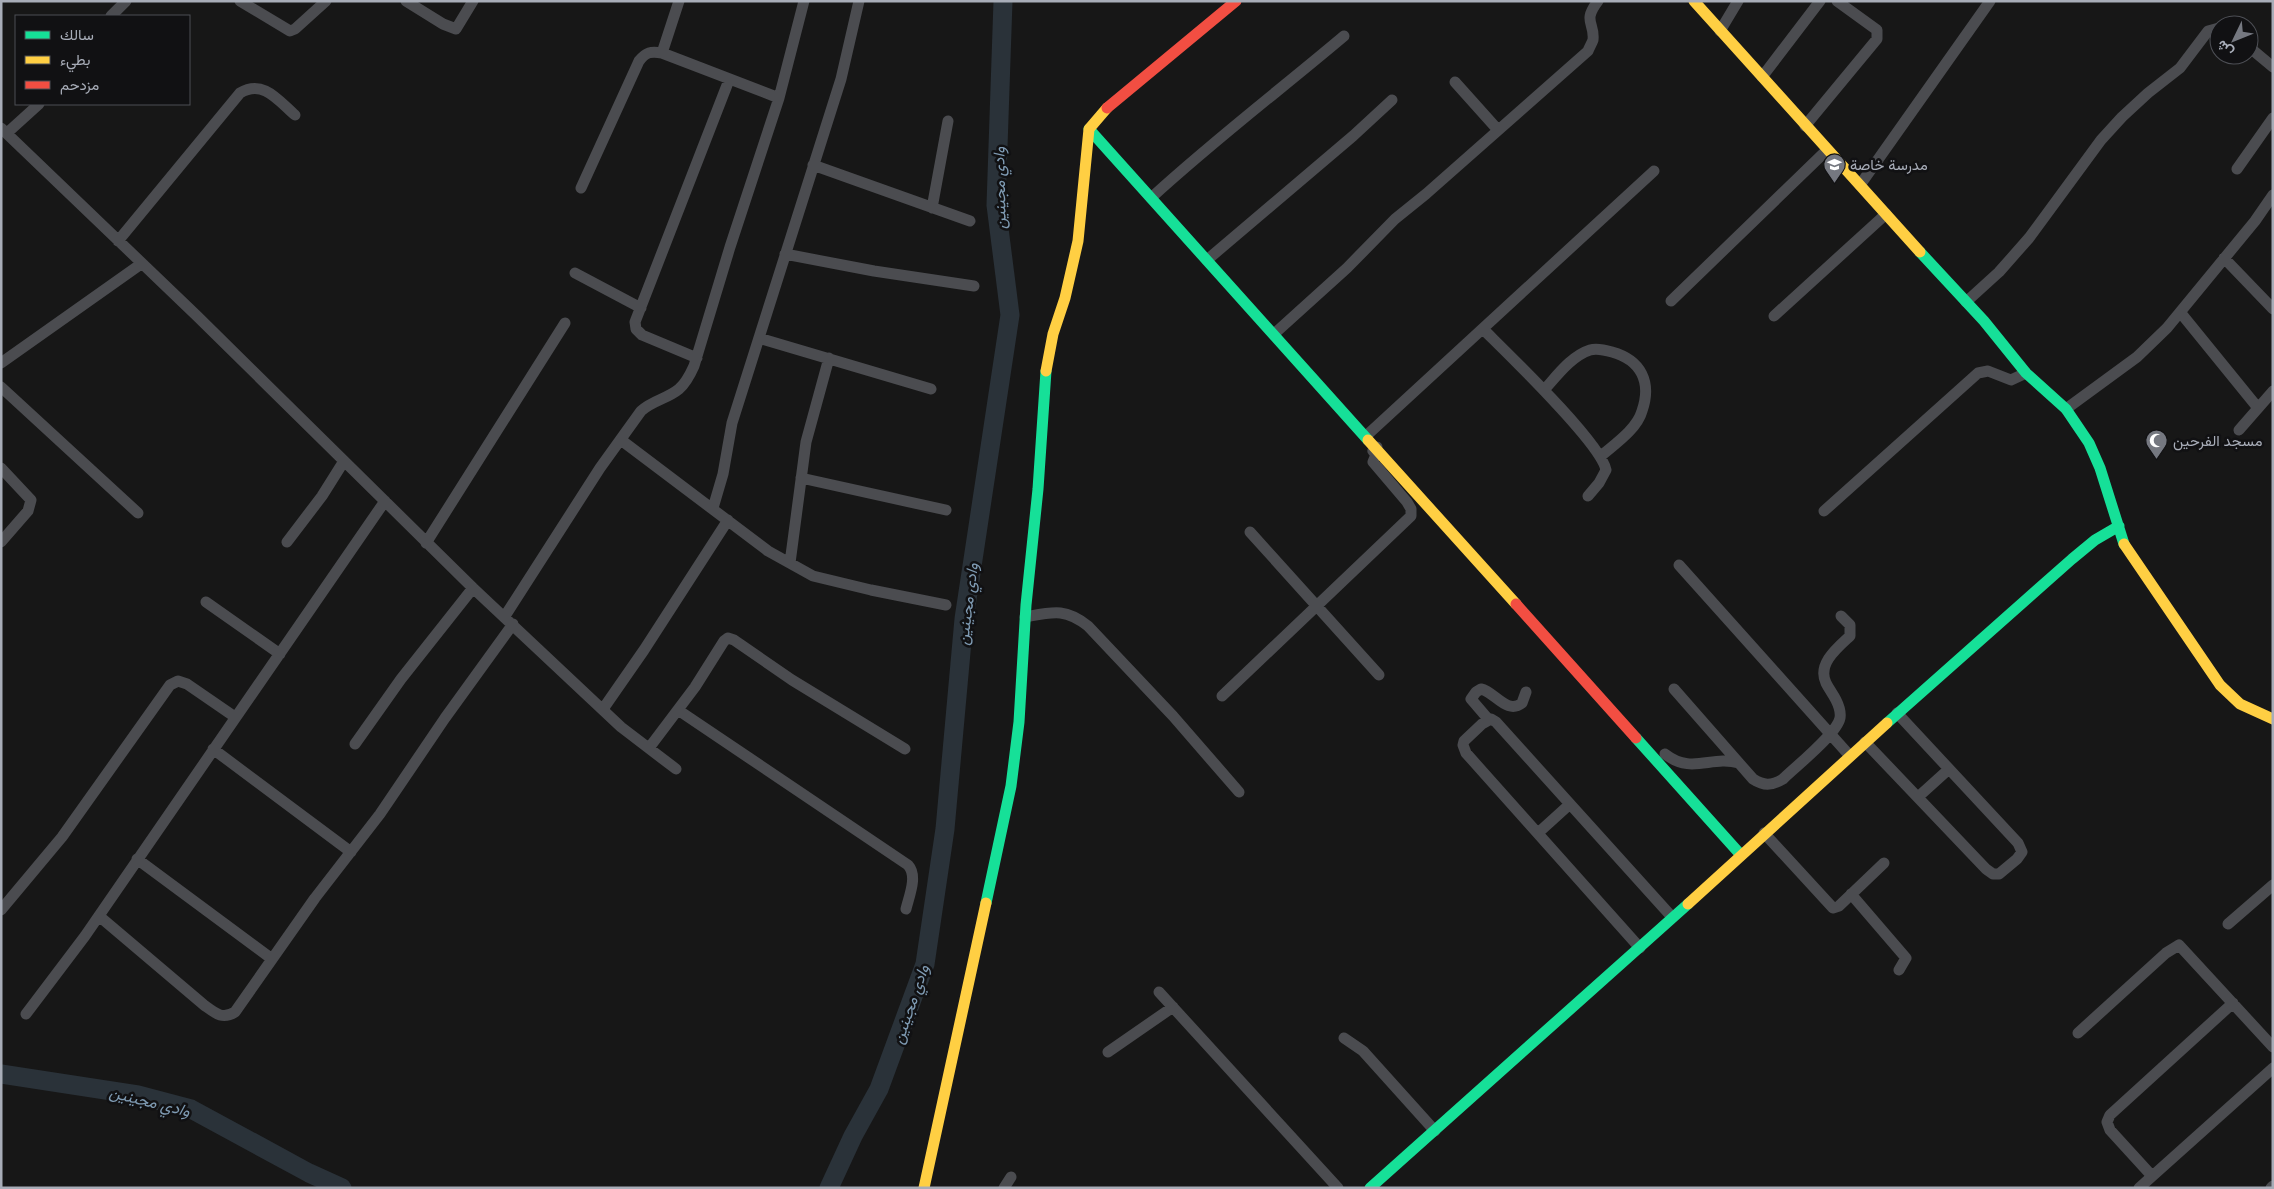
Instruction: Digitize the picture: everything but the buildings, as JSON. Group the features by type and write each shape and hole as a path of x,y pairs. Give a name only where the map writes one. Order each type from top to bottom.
{"street":[{"path":"113,15 126,1"},
{"path":"240,1 290,31 295,30 326,1"},
{"path":"406,1 443,24 456,29 474,1"},
{"path":"662,53 679,1"},
{"path":"99,916 204,1005 220,1016 228,1016 235,1012 380,814 445,718 509,620 554,538 641,411 650,403 677,391 685,382 696,358 730,247 780,98 804,1"},
{"path":"713,508 723,474 732,423 841,79 859,1"},
{"path":"924,1188 1011,786 1019,722 1025,617 1044,416 1045,375 1053,334 1065,298 1078,241 1089,129 1104,111 1236,1"},
{"path":"1274,334 1347,268 1395,219 1588,51 1593,40 1589,21 1592,10 1598,1"},
{"path":"1694,1 1827,150 1984,321 2026,373 2066,409 2077,423 2092,451 2109,494 2124,544 2135,562 2162,598 2220,685 2240,704 2273,720"},
{"path":"1720,30 1738,1"},
{"path":"1762,77 1820,1"},
{"path":"1806,126 1877,39 1877,30 1837,1"},
{"path":"1860,185 1990,1"},
{"path":"1966,302 1999,272 2029,238 2101,140 2116,123 2148,93 2180,68 2209,31"},
{"path":"1151,198 1228,129 1282,89 1344,36"},
{"path":"581,188 639,61 644,54 652,51 662,53 780,98"},
{"path":"2259,56 2273,67"},
{"path":"696,358 642,335 636,329 635,322 729,80"},
{"path":"1455,82 1498,130"},
{"path":"118,241 240,93 248,88 258,87 271,94 295,115"},
{"path":"1207,260 1340,147 1392,100"},
{"path":"38,105 4,130 140,264 197,316 473,588 621,727 676,769"},
{"path":"2237,168 2273,118"},
{"path":"932,208 948,121"},
{"path":"1089,129 1377,447 1740,854"},
{"path":"1672,301 1827,150"},
{"path":"813,165 970,221"},
{"path":"1366,436 1654,171"},
{"path":"2066,409 2137,357 2167,328 2255,221 2273,195"},
{"path":"1774,316 1886,214"},
{"path":"784,254 874,272 974,286"},
{"path":"2224,258 2273,309"},
{"path":"1,363 140,264"},
{"path":"575,273 641,308"},
{"path":"2180,312 2258,408"},
{"path":"426,543 565,324"},
{"path":"1483,328 1544,390 1601,456 1606,470 1588,496"},
{"path":"759,338 931,389"},
{"path":"1544,390 1577,356 1590,350 1604,350 1621,354 1636,364 1644,377 1646,393 1642,413 1628,432 1601,456"},
{"path":"790,563 806,442 829,358"},
{"path":"1824,511 1978,373 1988,371 2011,380 2026,373"},
{"path":"1,387 138,513"},
{"path":"2239,430 2273,391"},
{"path":"621,440 768,551 813,576 946,605"},
{"path":"1222,696 1411,516 1411,509 1373,462 1376,455 1373,451 1377,447"},
{"path":"287,542 322,496 344,461"},
{"path":"1,468 31,500 28,511 1,542"},
{"path":"801,478 946,510"},
{"path":"26,1014 99,916 385,501"},
{"path":"603,709 644,650 728,520"},
{"path":"1370,1188 1640,948 1740,854 2065,564 2095,540 2119,526"},
{"path":"1250,532 1379,675"},
{"path":"1678,565 1850,756"},
{"path":"355,744 401,679 473,588"},
{"path":"206,602 280,654"},
{"path":"1025,617 1048,613 1064,613 1076,616 1088,626 1173,716 1238,792"},
{"path":"1674,689 1753,779 1761,784 1774,784 1782,779 1837,726 1840,712 1826,682 1824,673 1829,658 1850,636 1850,625 1841,616"},
{"path":"649,748 728,638 734,640 849,716 905,749"},
{"path":"1,910 62,836 170,685 178,681 187,684 235,717"},
{"path":"1526,692 1522,703 1513,706 1503,703 1486,690 1481,689 1471,699 1489,720 1496,722 1672,917"},
{"path":"678,710 908,865 912,876 906,909"},
{"path":"1865,742 1986,870 1993,874 1999,874 2017,859 2022,852 2018,843 1897,713"},
{"path":"1489,720 1464,741 1464,750 1640,948"},
{"path":"213,749 351,852"},
{"path":"1665,754 1682,764 1690,765 1722,760 1739,762"},
{"path":"1918,797 1949,769"},
{"path":"1538,833 1570,804"},
{"path":"1764,833 1833,908 1839,906 1884,863"},
{"path":"137,859 272,959"},
{"path":"2228,924 2273,885"},
{"path":"1851,894 1906,958 1899,970"},
{"path":"2078,1033 2166,954 2179,945 2273,1048"},
{"path":"1160,992 1338,1188"},
{"path":"2152,1176 2110,1130 2108,1122 2110,1115 2233,1003"},
{"path":"1108,1052 1173,1007"},
{"path":"1344,1038 1363,1050 1435,1130"},
{"path":"2139,1188 2273,1068"},
{"path":"1004,1188 1011,1177"}],"waterway":[{"name":"وادي مجينين","path":"829,1188 853,1136 879,1089 925,964 945,829 964,619 1010,315 996,205 1003,1"},
{"name":"وادي مجينين","path":"1,1074 138,1095 191,1109 309,1173 342,1188"}],"traffic: fast":[{"path":"1089,129 1368,440"},
{"path":"1920,252 1984,321 2026,373 2066,409 2089,443 2100,468 2124,544"},
{"path":"986,903 1011,786 1019,722 1026,605 1038,489 1046,371"},
{"path":"1887,723 2072,559 2095,540 2119,526"},
{"path":"1636,738 1740,854"},
{"path":"1370,1188 1688,904"}],"traffic: slow":[{"path":"1694,1 1920,252"},
{"path":"1046,371 1053,334 1065,298 1078,241 1089,129 1107,108"},
{"path":"1368,440 1516,604"},
{"path":"2124,544 2220,685 2240,704 2273,719"},
{"path":"1688,904 1887,723"},
{"path":"924,1188 986,903"}],"traffic: jam":[{"path":"1107,108 1236,1"},
{"path":"1516,604 1636,738"}],"place":[{"name":"مدرسة خاصة","path":"1834,184"},
{"name":"مسجد الفرحين","path":"2157,460"}]}
